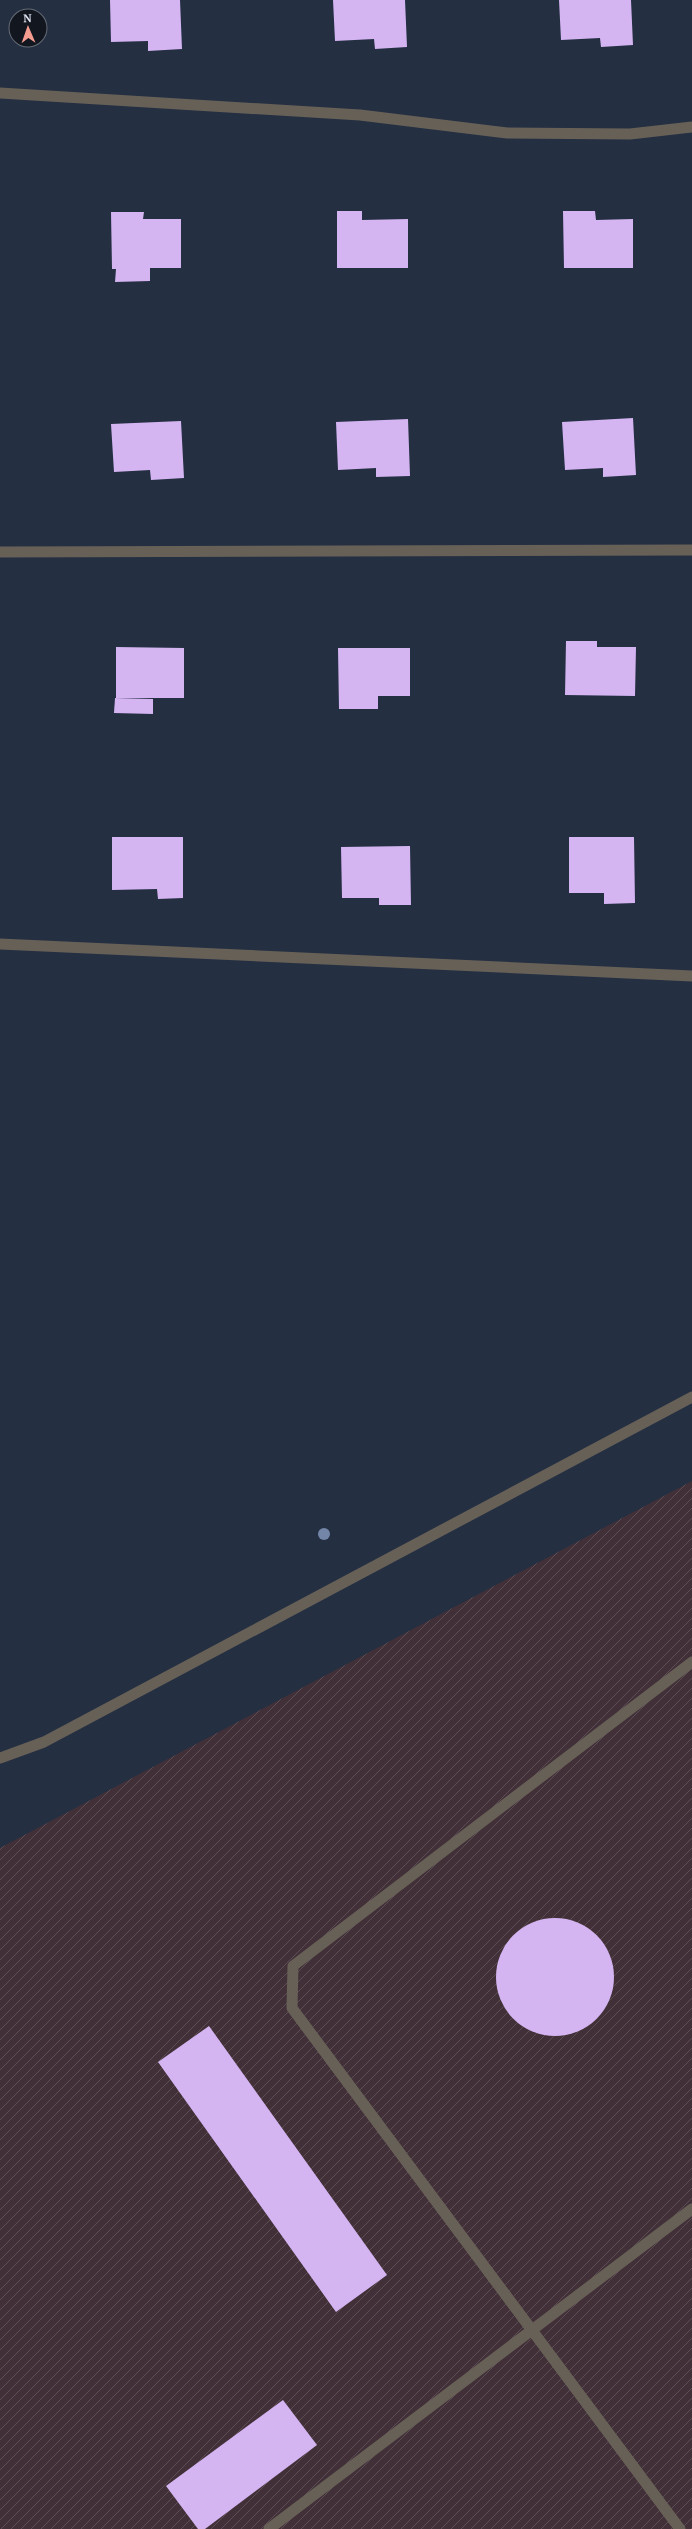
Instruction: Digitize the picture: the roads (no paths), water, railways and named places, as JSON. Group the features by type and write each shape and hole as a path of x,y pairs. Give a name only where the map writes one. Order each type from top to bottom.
{"street":[{"path":"0,93 360,115 507,133 630,134 692,127"},
{"path":"0,552 692,550"},
{"path":"0,944 692,976"},
{"path":"0,1758 44,1742 692,1397"},
{"path":"680,2529 292,2008 293,1966 692,1662"},
{"path":"269,2529 692,2209"}]}
